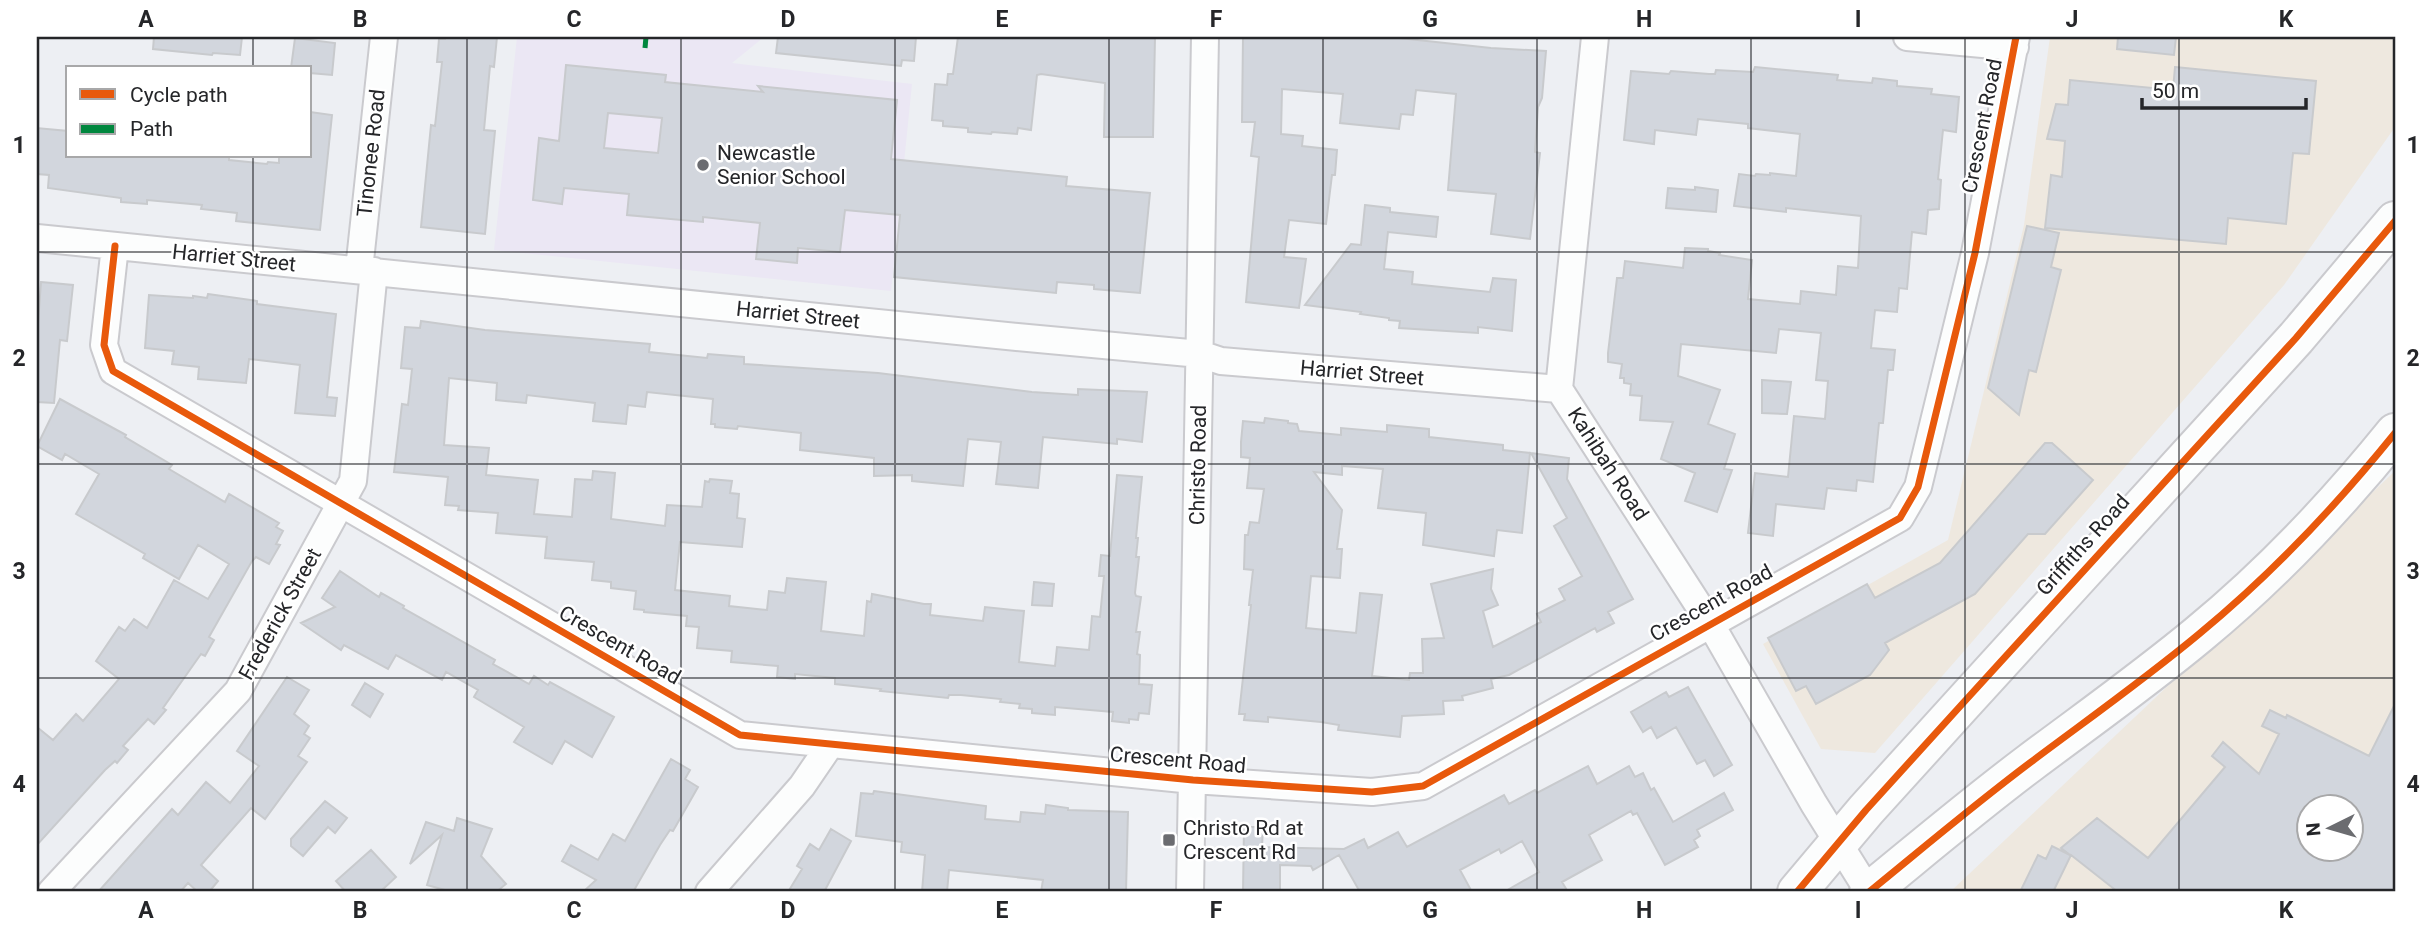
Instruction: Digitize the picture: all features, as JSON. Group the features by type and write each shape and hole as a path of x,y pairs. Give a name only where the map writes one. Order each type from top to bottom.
{"highway":[{"name":"Griffiths Road","path":"1797,892 2146,501 2391,236"},
{"path":"1869,892 1976,805 2082,726 2209,625 2260,581 2361,476 2395,433"}],"street":[{"name":"Tinonee Road","path":"366,271 383,37"},
{"name":"Christo Road","path":"1190,892 1205,37"},
{"name":"Kahibah Road","path":"1595,37 1559,389 1710,624 1869,892"},
{"path":"1907,37 2016,42"},
{"name":"Crescent Road","path":"115,246 104,345 113,371 740,735 1193,780 1372,792 1423,786 1900,518 1918,487 1975,253 2016,42"},
{"name":"Harriet Street","path":"37,238 1200,354 1222,361 1559,389"},
{"name":"Frederick Street","path":"51,892 237,691 353,481 366,271"},
{"path":"709,892 802,786 830,745"}],"shaded area":[{"name":"Newcastle Senior School","path":"517,37 764,37 732,63 912,84 891,291 494,250"},
{"path":"2050,37 2395,37 2395,127 2284,285 1875,753 1821,749 1763,644 1948,540 2024,225"},
{"path":"2395,471 2395,892 1950,892"}],"building":[{"path":"154,37 242,37 240,55 212,55 153,49"},
{"path":"497,37 494,67 490,66 484,130 495,131 485,234 421,227 431,125 435,126 442,62 437,62 439,39"},
{"path":"778,37 916,37 914,61 902,60 901,66 776,53"},
{"path":"958,37 1155,37 1153,137 1104,137 1105,83 1041,74 1037,75 1031,130 1018,128 1017,134 991,134 968,132 968,128 943,126 943,121 932,120 935,84 947,85 948,74 953,74"},
{"path":"1243,37 1390,37 1546,51 1542,98 1538,107 1535,152 1540,153 1530,239 1491,234 1496,194 1448,190 1456,94 1416,90 1413,115 1401,114 1399,129 1340,123 1343,94 1282,89 1281,134 1303,136 1302,146 1337,150 1335,175 1332,175 1326,224 1289,220 1284,257 1306,259 1299,308 1246,302 1259,157 1251,156 1255,122 1242,122"},
{"path":"2118,37 2176,37 2174,55 2117,49"},
{"path":"295,38 335,43 332,75 312,73 312,66 291,66"},
{"path":"566,65 666,75 665,82 763,92 758,86 897,100 891,159 1067,177 1066,186 1150,193 1140,293 1057,282 1056,293 894,277 900,215 845,210 840,252 798,248 797,263 756,259 760,223 703,217 703,222 627,215 629,194 564,188 562,204 533,200 539,138 559,141","holes":["608,113 662,118 658,153 604,148"]},
{"path":"1755,67 1838,75 1837,80 1872,83 1873,78 1897,81 1897,86 1932,89 1931,94 1959,97 1956,132 1943,130 1938,179 1941,180 1939,209 1928,210 1926,234 1912,232 1907,289 1899,288 1897,312 1875,310 1871,348 1895,350 1893,370 1888,370 1883,423 1879,423 1873,482 1857,480 1856,491 1827,488 1824,509 1776,504 1773,536 1748,533 1755,473 1788,477 1794,416 1825,419 1828,381 1816,380 1821,333 1779,329 1776,353 1681,344 1678,376 1720,390 1708,424 1735,434 1724,469 1732,470 1717,512 1685,501 1695,473 1661,459 1673,422 1640,420 1642,396 1630,395 1631,384 1624,383 1624,378 1620,378 1622,364 1608,362 1617,278 1623,278 1625,261 1683,268 1685,248 1708,249 1720,253 1719,255 1752,260 1748,299 1800,304 1801,291 1836,295 1838,266 1858,268 1861,216 1734,206 1739,174 1796,176 1800,134 1748,128 1748,124 1698,119 1696,135 1655,130 1654,144 1624,140 1631,71 1715,74 1716,70 1753,72"},
{"path":"2175,67 2316,81 2309,154 2293,153 2286,224 2228,218 2226,244 2045,228 2051,175 2062,177 2065,141 2047,139 2056,104 2068,105 2070,80 2173,90"},
{"path":"312,112 332,115 320,230 236,221 237,213 201,209 202,205 147,200 147,204 121,202 121,198 48,188 49,175 37,174 37,128 66,131 66,158 229,158 267,164 279,163 279,158 312,158"},
{"path":"1695,187 1718,190 1716,212 1666,208 1668,188 1695,190"},
{"path":"1365,205 1390,208 1390,212 1438,217 1436,237 1388,232 1384,269 1413,272 1412,284 1490,292 1493,278 1516,280 1512,331 1478,327 1478,333 1399,328 1400,321 1389,318 1305,305 1351,244 1361,245"},
{"path":"2027,226 2059,233 2051,267 2061,270 2036,372 2029,370 2019,415 1988,388"},
{"path":"41,282 73,285 67,341 60,340 54,403 37,402 37,338"},
{"path":"208,294 257,301 257,304 336,314 327,397 337,398 335,416 295,413 300,365 249,359 246,383 198,379 199,367 172,364 174,351 145,348 149,295 207,298"},
{"path":"421,321 485,330 650,344 649,352 707,358 708,354 744,357 744,364 878,373 1032,392 1078,395 1078,389 1147,392 1142,442 1117,439 1117,444 1043,437 1038,488 996,484 1001,442 968,439 963,486 912,481 912,475 874,476 874,458 800,450 801,433 738,426 737,429 715,427 715,424 711,424 713,399 647,392 645,407 628,405 626,424 593,421 595,403 527,395 526,403 496,400 497,383 449,378 444,445 489,448 486,475 538,480 534,514 572,517 575,479 592,480 593,471 615,473 611,519 665,526 667,505 702,507 705,481 732,481 730,493 739,494 737,518 745,519 742,547 680,542 675,590 730,596 729,606 767,610 769,591 785,593 787,578 826,582 821,631 864,636 867,601 871,602 872,594 931,604 930,615 983,621 985,607 1024,611 1019,662 1055,666 1057,647 1089,650 1092,616 1100,617 1104,576 1099,576 1101,555 1110,556 1117,475 1142,477 1136,538 1136,557 1139,557 1135,593 1141,597 1136,632 1140,632 1137,654 1140,655 1139,684 1152,685 1149,714 1139,713 1138,720 1129,719 1129,723 1112,721 1113,712 1055,707 1055,715 1032,713 1032,709 1019,708 1020,704 1000,702 1001,699 961,695 949,695 948,698 880,691 881,689 835,684 835,678 795,674 795,679 777,677 778,666 731,662 732,651 697,648 699,627 686,626 687,616 634,609 636,591 611,588 611,582 592,580 594,562 545,558 547,537 496,533 498,513 458,510 459,506 445,505 448,477 394,472 402,404 408,405 412,369 401,368 405,327 420,328"},
{"path":"1762,380 1791,382 1787,414 1762,413"},
{"path":"60,399 126,435 125,437 172,465 169,469 225,502 229,494 279,523 276,527 283,531 276,544 280,545 269,564 256,557 252,561 209,637 214,640 205,656 201,654 163,708 166,710 154,724 148,719 123,746 128,750 117,763 115,761 105,770 37,845 37,727 53,740 76,714 83,721 119,679 96,661 119,627 125,631 134,619 147,628 174,580 208,599 229,564 198,545 179,579 143,558 145,554 76,514 99,474 65,454 62,460 37,446"},
{"path":"1265,418 1297,424 1299,431 1341,435 1341,428 1387,432 1387,425 1429,429 1429,437 1503,445 1503,450 1530,453 1522,533 1497,530 1494,556 1423,545 1426,513 1378,508 1383,469 1342,466 1342,475 1314,472 1342,510 1337,549 1342,549 1340,578 1311,576 1306,628 1356,633 1360,593 1382,595 1372,676 1409,680 1410,673 1423,673 1422,639 1444,638 1431,584 1493,569 1491,589 1498,605 1483,611 1493,647 1541,622 1537,614 1565,600 1559,589 1582,576 1554,526 1567,518 1531,453 1569,458 1567,479 1633,599 1608,612 1614,623 1597,632 1595,628 1509,675 1491,679 1493,688 1462,696 1463,700 1443,701 1444,714 1402,716 1400,737 1338,730 1339,725 1321,722 1268,717 1268,722 1244,720 1245,714 1239,714 1253,570 1244,569 1245,535 1248,535 1250,522 1259,523 1264,489 1247,488 1250,458 1241,457 1241,442 1243,421 1264,423"},
{"path":"2045,443 2052,443 2093,480 2045,534 2028,534 1975,594 1885,643 1889,650 1870,675 1816,704 1806,686 1796,691 1768,638 1867,584 1875,598 1940,563"},
{"path":"340,571 379,597 381,593 495,660 493,664 529,684 534,676 548,685 550,682 614,717 592,757 565,741 552,764 514,742 524,727 474,697 478,690 446,672 442,680 396,655 388,669 344,645 341,650 301,623 335,607 322,598"},
{"path":"1034,582 1054,584 1052,606 1032,605"},
{"path":"287,677 309,690 294,714 309,726 304,734 310,738 298,756 307,762 265,819 251,808 201,865 218,881 209,892 198,892 188,883 180,892 98,892 172,809 178,815 206,782 230,803 259,766 237,751"},
{"path":"365,683 383,694 370,717 352,705"},
{"path":"1688,687 1732,765 1714,776 1705,760 1697,764 1676,727 1657,738 1651,727 1643,732 1631,712 1666,692 1669,697"},
{"path":"2395,704 2395,892 2118,892 2071,855 2053,892 2020,892 2038,855 2046,859 2052,846 2070,855 2061,848 2097,818 2148,858 2225,767 2212,756 2223,742 2259,774 2279,734 2262,726 2270,710 2286,718 2287,715 2369,756"},
{"path":"671,759 690,770 685,779 698,787 633,892 583,892 596,880 562,861 571,845 598,860 613,834 625,841"},
{"path":"1588,766 1597,784 1629,766 1635,777 1643,773 1673,822 1724,793 1733,810 1697,830 1700,836 1694,840 1698,847 1665,865 1637,813 1633,815 1631,811 1589,835 1602,860 1562,882 1568,892 1504,892 1539,872 1522,841 1501,853 1499,849 1460,870 1472,892 1360,892 1339,855 1313,870 1311,866 1280,865 1280,892 1243,892 1244,827 1263,827 1262,847 1344,849 1364,839 1368,848 1398,832 1407,847 1504,795 1509,804 1535,790 1537,793"},
{"path":"874,791 986,806 985,819 1020,822 1021,812 1045,814 1046,805 1068,810 1128,812 1126,892 1041,892 1043,880 949,870 947,892 922,892 925,855 901,852 902,842 856,836 861,793 873,794"},
{"path":"325,801 347,818 335,833 328,827 303,856 291,846 291,839"},
{"path":"457,818 492,829 481,856 506,884 496,892 452,892 427,885 442,835 410,864 426,822 454,831"},
{"path":"831,829 851,841 824,892 788,892 802,869 797,866 810,844 819,850"},
{"path":"371,850 396,877 380,892 346,892 336,881"}],"marked path":[{"path":"645,48 646,37"}],"cycle path":[{"path":"115,246 104,345 113,371 740,735 1193,780 1372,792 1423,786 1900,518 1918,487 1975,253 2016,37"},
{"path":"1797,892 1866,810 2296,338 2395,221"},
{"path":"1869,892 1990,794 2158,667 2226,611 2302,538 2350,487 2395,433"}],"place":[{"name":"Newcastle Senior School","path":"703,165"},
{"name":"Christo Rd at Crescent Rd","path":"1169,840"}]}
